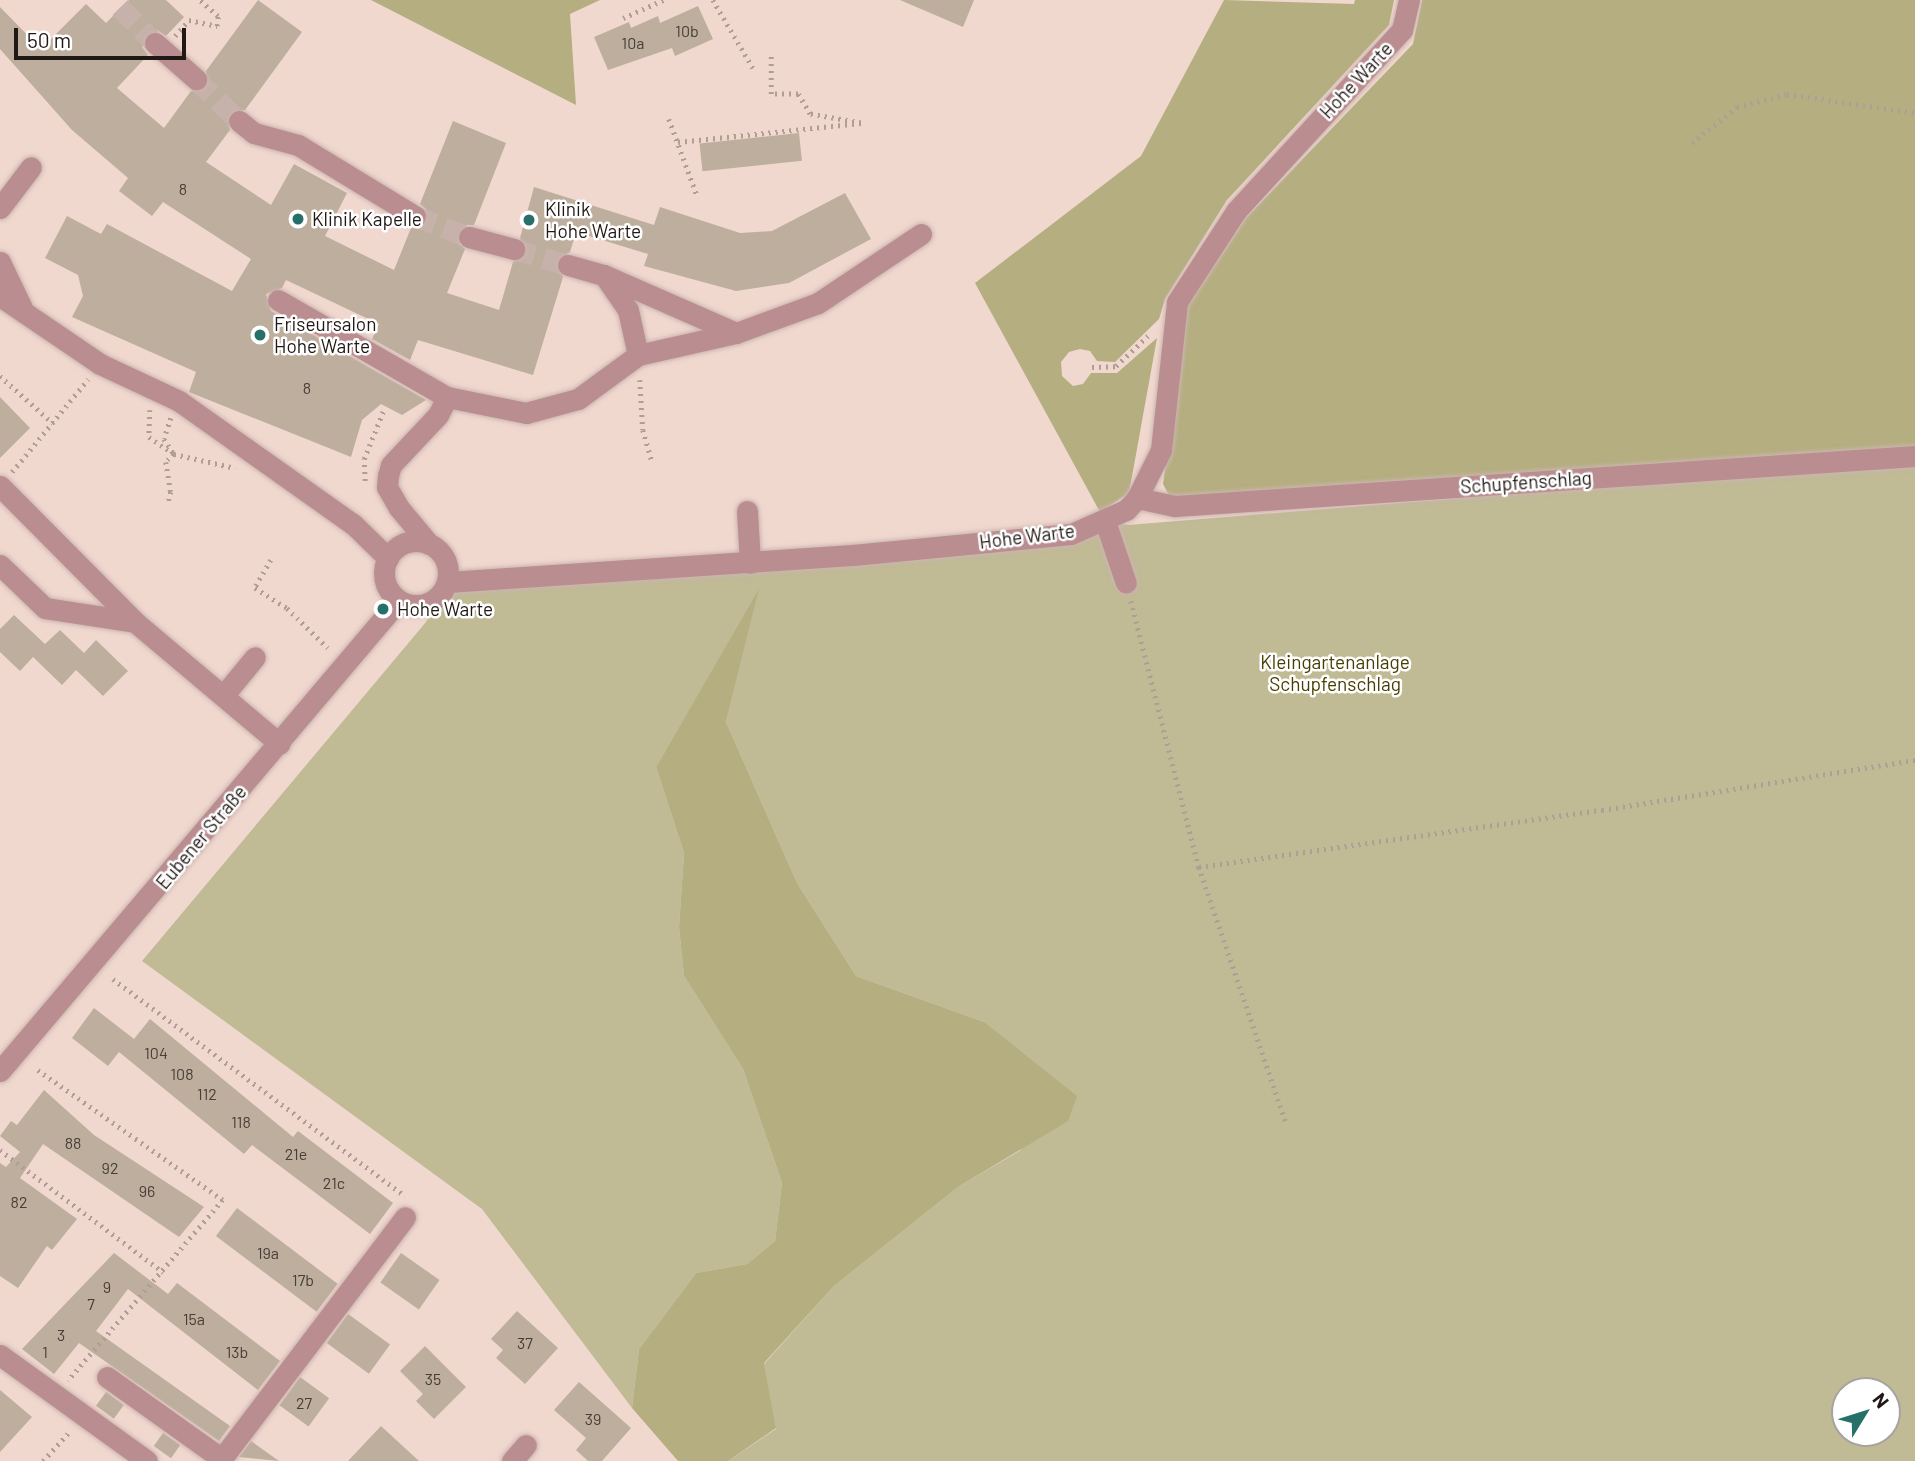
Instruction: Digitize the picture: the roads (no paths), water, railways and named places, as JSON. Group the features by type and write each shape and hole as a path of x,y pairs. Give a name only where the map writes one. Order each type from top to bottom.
{"street":[{"name":"Hohe Warte","path":"447,582 750,563 1071,534 1105,521 1137,498 1161,450 1177,302 1236,211 1402,30 1409,0"},
{"path":"155,43 196,79"},
{"path":"239,121 254,133 298,145 415,216"},
{"path":"0,208 31,167"},
{"path":"278,300 446,397 526,413 578,399 638,355 736,333 818,303 921,234"},
{"path":"470,237 514,250"},
{"path":"0,262 24,311"},
{"path":"568,265 604,275 736,333"},
{"path":"604,275 628,310 638,355"},
{"path":"0,296 100,364 179,401 353,524 388,558"},
{"path":"429,544 406,543 388,558 385,582 399,600 423,604 439,596 447,582 445,560 399,508 387,487 391,466 438,415 446,397"},
{"name":"Schupfenschlag","path":"1137,498 1175,506 1915,456"},
{"path":"0,486 135,622 280,744"},
{"path":"747,511 750,563"},
{"path":"1105,521 1126,583"},
{"path":"0,565 45,608 135,622"},
{"name":"Eubener Straße","path":"0,1071 280,744 399,600"},
{"path":"223,696 255,657"},
{"path":"107,1377 221,1460 405,1217"},
{"path":"0,1355 147,1461"}],"tunnel":[{"path":"120,7 155,43"},
{"path":"196,79 239,121"},
{"path":"415,216 469,237"},
{"path":"514,249 568,265"}],"place":[{"name":"Klinik Kapelle","path":"298,219"},
{"name":"Klinik Hohe Warte","path":"529,220"},
{"name":"Friseursalon Hohe Warte","path":"260,335"},
{"name":"Hohe Warte","path":"383,609"}],"park label":[{"name":"Kleingartenanlage Schupfenschlag","path":"1335,673"}]}
